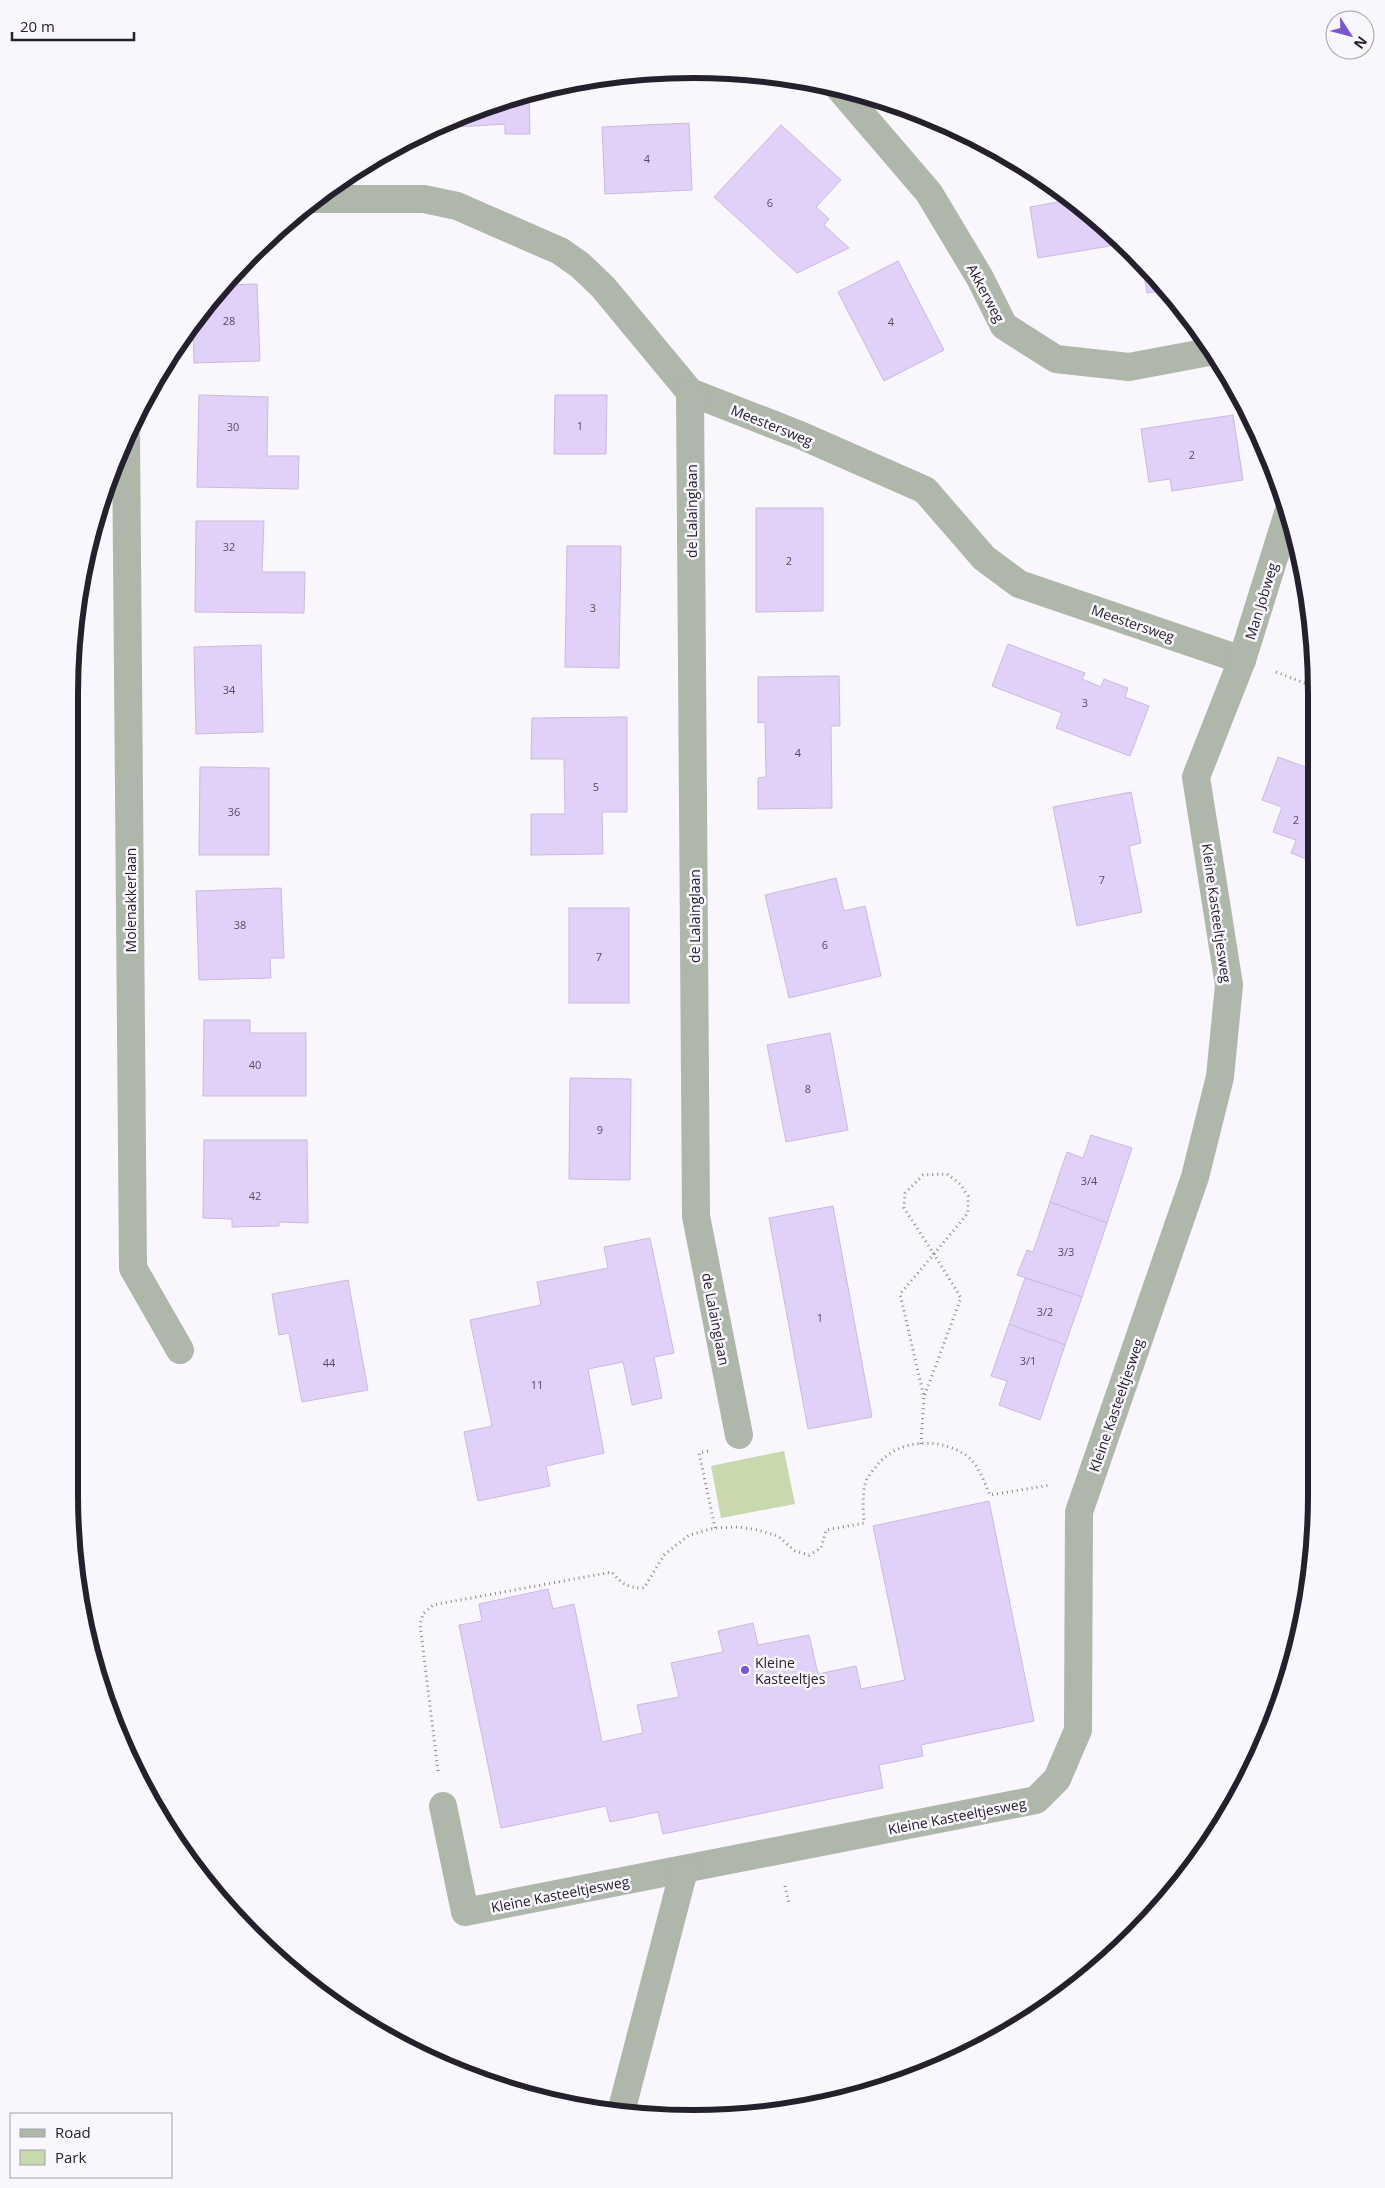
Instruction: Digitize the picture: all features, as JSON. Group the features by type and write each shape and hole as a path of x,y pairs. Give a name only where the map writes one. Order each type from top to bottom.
{"street":[{"name":"Akkerweg","path":"847,97 930,193 980,278 1004,326 1056,359 1129,367 1205,353"},
{"name":"Meestersweg","path":"326,199 424,199 457,206 560,251 580,265 603,287 690,392 800,435 925,490 984,558 1019,584 1242,660"},
{"name":"de Lalainglaan","path":"690,392 696,1216 739,1436"},
{"name":"Molenakkerlaan","path":"126,452 133,1268 180,1350"},
{"name":"Man Jobweg","path":"1242,660 1284,525"},
{"name":"Kleine Kasteeltjesweg","path":"443,1806 466,1912 1036,1800 1057,1779 1078,1730 1079,1512 1195,1178 1220,1077 1229,985 1196,777 1242,660"},
{"path":"623,2106 684,1870"}],"path":[{"path":"1242,660 1308,684"},
{"path":"921,1444 924,1396 900,1294 934,1254 960,1225 968,1213 968,1196 960,1184 947,1174 923,1175 905,1193 904,1208 934,1254 961,1298 924,1396"},
{"path":"715,1528 699,1453 741,1445 739,1436"},
{"path":"443,1806 420,1624 423,1614 433,1606 612,1572 618,1580 631,1588 644,1588 664,1555 689,1535 715,1528 738,1527 758,1530 778,1536 794,1551 809,1555 821,1548 826,1530 864,1523 863,1498 866,1479 880,1461 894,1450 914,1444 934,1444 952,1447 968,1458 981,1473 990,1495 1090,1479"}],"green space":[{"path":"784,1451 795,1504 721,1518 711,1466"}],"building":[{"path":"529,99 530,134 505,134 505,124 457,127 457,124"},
{"path":"689,123 692,190 605,194 602,127"},
{"path":"781,125 841,180 816,207 829,219 824,225 849,248 797,273 714,197"},
{"path":"1062,201 1098,230 1109,241 1110,246 1038,258 1030,207"},
{"path":"898,261 944,350 884,381 838,292"},
{"path":"1144,276 1158,291 1147,293"},
{"path":"257,284 260,361 194,363 193,334 197,329 200,329 200,325 232,285"},
{"path":"199,395 268,397 267,456 299,456 298,489 197,487"},
{"path":"555,395 607,395 606,454 554,454"},
{"path":"1233,415 1243,480 1172,491 1170,479 1149,482 1141,429"},
{"path":"756,508 823,508 823,611 756,612"},
{"path":"196,521 264,521 262,572 305,572 304,613 195,612"},
{"path":"567,546 621,546 619,668 565,667"},
{"path":"1008,644 1085,673 1082,679 1101,687 1104,679 1128,688 1125,697 1149,706 1130,756 1056,728 1062,713 992,686"},
{"path":"261,645 263,732 196,734 194,647"},
{"path":"839,676 840,726 831,726 832,808 758,809 758,778 766,777 765,722 758,723 758,677"},
{"path":"627,717 627,812 602,812 603,854 531,855 531,814 565,814 564,759 531,759 532,718"},
{"path":"1278,757 1308,768 1308,854 1306,859 1291,853 1296,840 1273,832 1282,807 1262,800"},
{"path":"200,767 269,768 269,855 199,855"},
{"path":"1131,792 1141,843 1129,846 1142,912 1077,926 1053,807"},
{"path":"836,878 844,911 865,906 881,976 789,998 765,895"},
{"path":"281,888 284,958 270,958 271,978 199,980 196,891"},
{"path":"569,908 629,908 629,1003 569,1003"},
{"path":"204,1020 250,1020 250,1033 306,1033 306,1096 203,1096"},
{"path":"830,1033 848,1130 786,1142 767,1045"},
{"path":"570,1078 631,1079 630,1180 569,1179"},
{"path":"1091,1135 1132,1148 1107,1223 1050,1202 1067,1152 1083,1158"},
{"path":"204,1140 307,1140 308,1223 279,1222 279,1226 232,1227 232,1219 203,1218"},
{"path":"1050,1202 1107,1223 1082,1297 1017,1275 1027,1250 1033,1252"},
{"path":"833,1206 872,1417 808,1429 769,1218"},
{"path":"650,1238 674,1353 654,1357 662,1398 632,1405 623,1362 588,1369 604,1453 546,1466 550,1486 478,1501 464,1432 492,1426 470,1320 541,1305 537,1282 608,1268 604,1247"},
{"path":"1025,1278 1082,1297 1065,1345 1009,1324"},
{"path":"348,1280 368,1390 302,1402 289,1333 279,1335 272,1294"},
{"path":"1009,1324 1065,1345 1040,1420 999,1405 1007,1381 991,1376"},
{"name":"Kleine Kasteeltjes","path":"989,1501 1034,1721 921,1745 923,1756 879,1765 883,1788 663,1834 658,1812 610,1822 606,1806 501,1828 459,1625 482,1621 479,1604 548,1589 553,1609 574,1604 602,1742 643,1733 637,1705 679,1697 671,1663 723,1652 718,1631 753,1623 758,1645 809,1635 818,1674 856,1666 861,1689 905,1680 873,1526"}],"place":[{"name":"Kleine Kasteeltjes","path":"745,1670"}]}
